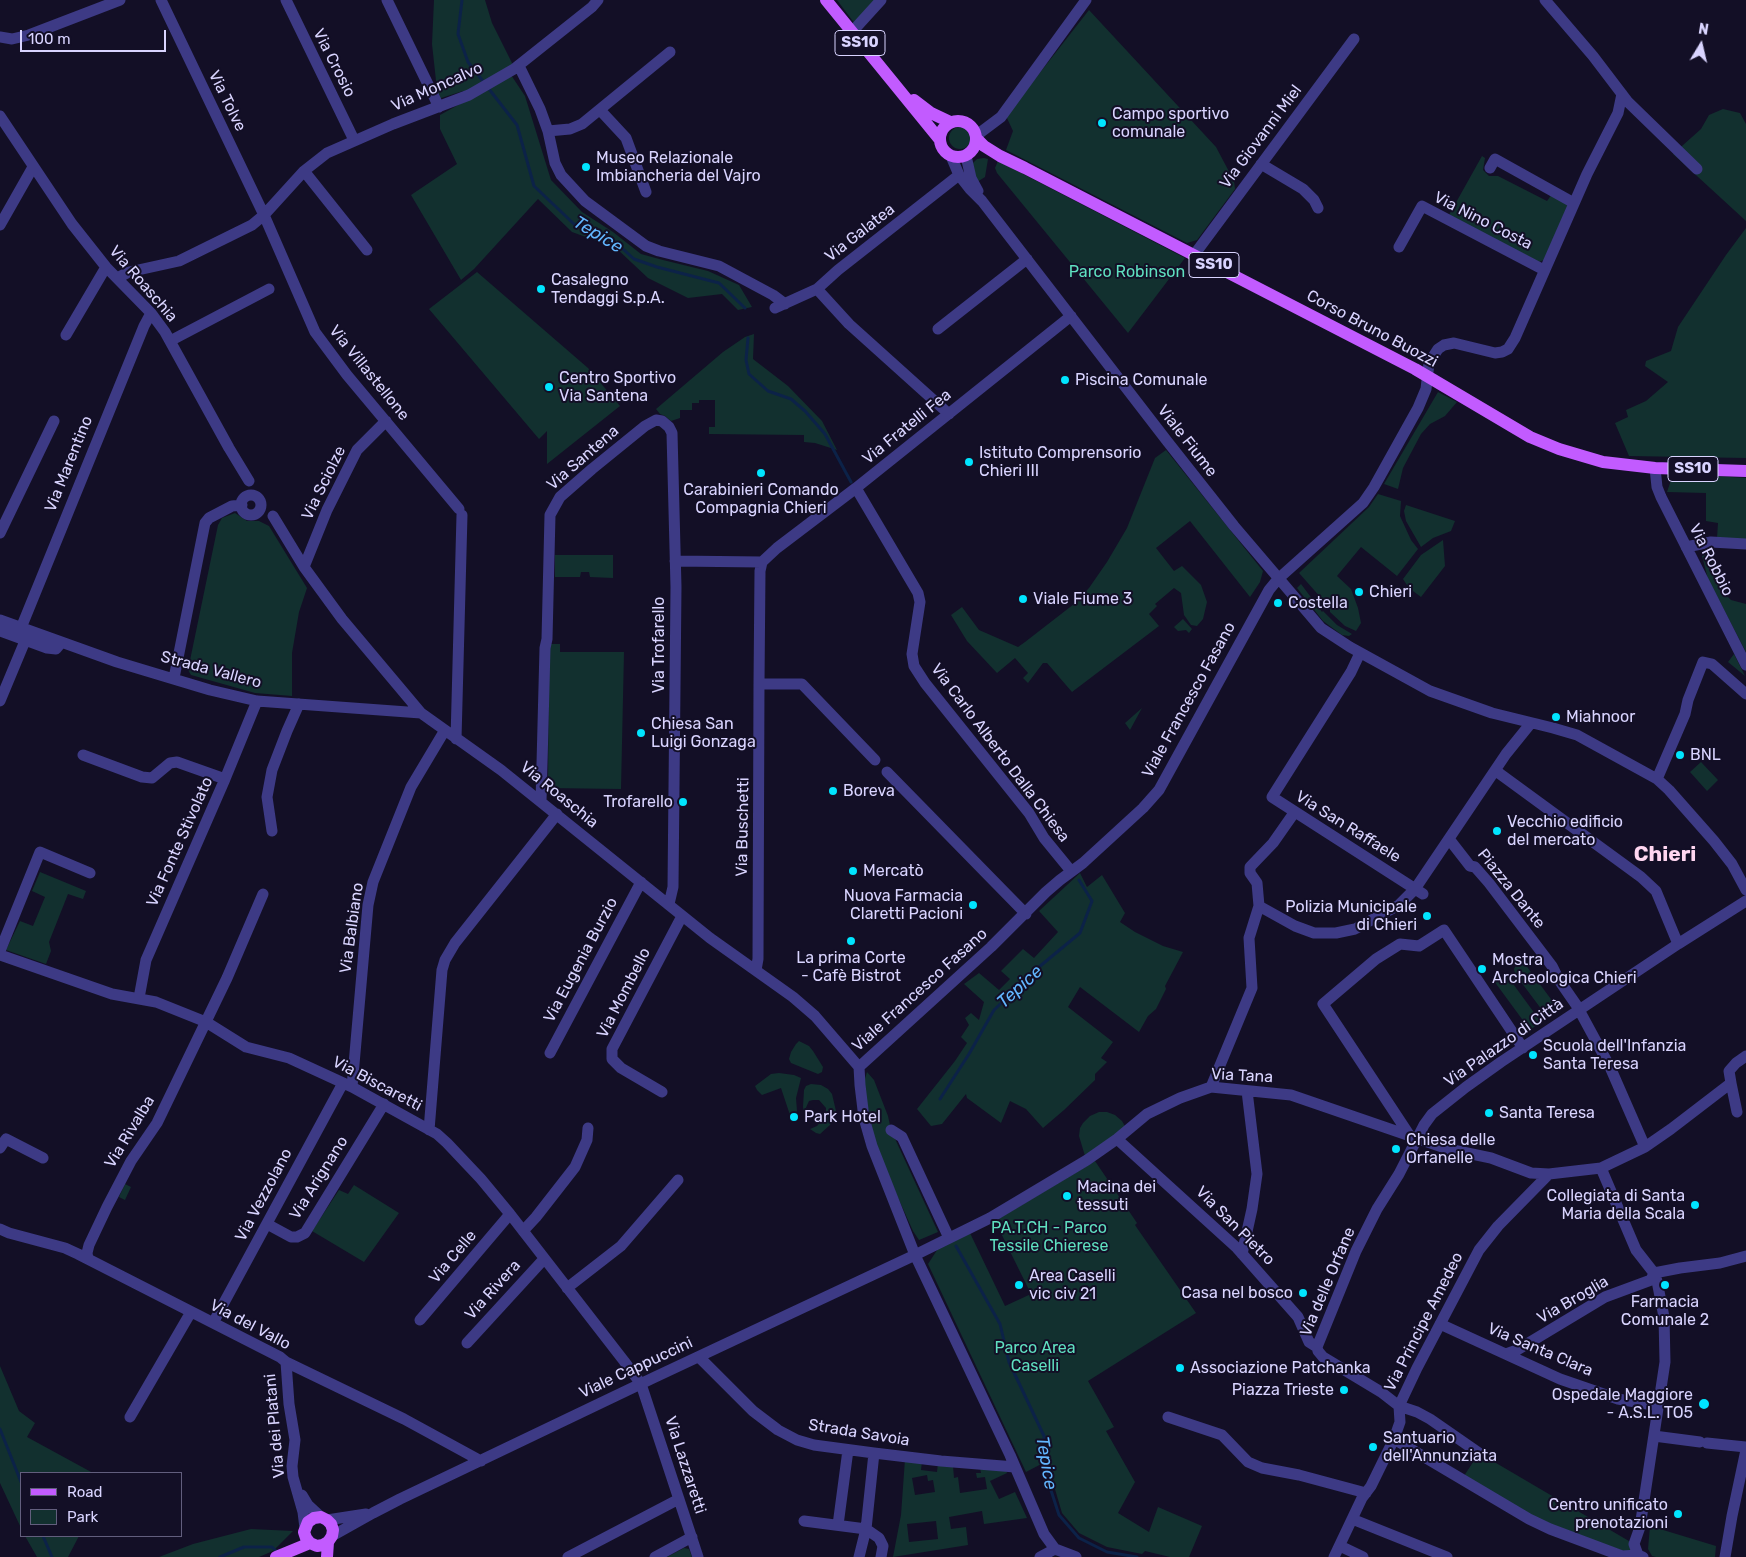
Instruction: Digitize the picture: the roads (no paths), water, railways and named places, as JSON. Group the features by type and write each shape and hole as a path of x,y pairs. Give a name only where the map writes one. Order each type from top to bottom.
{"main road":[{"name":"SS10","path":"826,0 851,33 927,122 940,140 943,148 951,156 967,155"},
{"name":"SS10","path":"895,86 931,113 950,122 960,120 971,125 977,137"},
{"path":"940,140 941,132 950,122"},
{"path":"967,155 973,150 977,137"},
{"name":"Corso Bruno Buozzi","path":"977,137 984,146 1000,156 1194,254 1427,376 1530,436 1559,449 1603,462 1655,468 1746,471"},
{"name":"Corso Bruno Buozzi","path":"967,155 1000,156"},
{"path":"314,1518 324,1519 331,1524 333,1530 306,1544 308,1522 314,1518"},
{"path":"306,1544 327,1557"}],"street":[{"path":"0,37 12,39 30,34 120,0"},
{"name":"Via Tolve","path":"161,0 264,215"},
{"name":"Via Crosio","path":"286,0 354,140"},
{"path":"387,0 439,107"},
{"name":"Via Moncalvo","path":"117,278 129,272 179,261 252,225 264,215 304,171 327,153 354,140 469,94 517,68 592,7 598,0"},
{"path":"851,33 881,0"},
{"path":"977,137 1001,117 1086,0"},
{"path":"1545,0 1593,56 1628,102 1697,169"},
{"name":"Via Giovanni Miel","path":"1194,254 1354,39"},
{"path":"517,68 540,109 548,131 570,129 582,124 670,52"},
{"path":"1544,270 1618,113 1622,94"},
{"path":"600,110 626,138 646,192"},
{"name":"Via Roaschia","path":"0,116 72,224 106,267 151,313 170,341 229,448 250,481 253,503 273,516 304,567 342,619 421,713 501,770 682,916 793,997 807,1009 859,1067"},
{"name":"Via Galatea","path":"548,131 555,163 561,175 585,201 646,246 719,266 773,294 780,306 817,289 959,175"},
{"name":"Viale Fiume","path":"967,155 971,178 982,201"},
{"name":"Viale Fiume","path":"951,156 959,175 982,201 1167,441 1234,526 1321,628 1360,653 1430,691 1485,710 1576,735 1657,779 1714,841 1732,864 1746,890"},
{"path":"1490,160 1574,204"},
{"path":"1261,164 1303,190 1314,200 1318,208"},
{"path":"0,224 33,167"},
{"path":"304,171 367,250"},
{"name":"Via Nino Costa","path":"1399,247 1422,206 1544,270"},
{"name":"Via Villastellone","path":"264,215 315,332 347,375 460,512 456,739"},
{"path":"938,329 1027,259"},
{"path":"66,335 106,267"},
{"name":"Viale Francesco Fasano","path":"1056,1549 1044,1534 1015,1467 915,1255 872,1146 864,1118 859,1067 978,959 1026,914 1046,892 1083,863 1129,821 1159,790 1247,629 1278,579 1362,503 1374,486 1418,408 1426,389 1429,362 1438,349 1444,345 1454,343 1495,352 1502,352 1508,349 1515,338 1544,270"},
{"path":"170,341 269,289"},
{"path":"817,289 848,324 949,414"},
{"name":"Via Marentino","path":"20,628 151,313"},
{"name":"Via Fratelli Fea","path":"762,562 777,548 856,488 1071,316"},
{"name":"Via Santena","path":"541,802 550,515 560,497 645,426 656,420 666,424 672,434 675,561"},
{"path":"0,532 54,421"},
{"name":"Via Sciolze","path":"304,567 327,510 357,450 386,421"},
{"name":"Via Robbio","path":"1655,468 1657,487 1661,497 1746,665"},
{"name":"Via Carlo Alberto Dalla Chiesa","path":"856,488 918,593 920,602 912,654 914,666 925,683 1028,813 1044,838 1071,871"},
{"path":"174,678 203,528 208,518 232,506 253,503"},
{"path":"1686,547 1711,542 1746,544"},
{"path":"675,561 762,562"},
{"name":"Via Trofarello","path":"669,904 673,887 676,645 675,561"},
{"name":"Via Buschetti","path":"756,970 758,959 760,571 762,562"},
{"name":"Strada Vallero","path":"0,620 117,662 210,690 257,701 421,713"},
{"path":"0,631 47,648 56,649 61,643"},
{"path":"0,701 25,641"},
{"name":"Via San Raffaele","path":"1360,653 1351,672 1272,798 1419,891"},
{"path":"1657,779 1685,714 1688,700 1703,662 1712,664 1746,694"},
{"path":"759,684 802,684 875,760"},
{"name":"Via Fonte Stivolato","path":"139,998 146,960 225,780 257,701"},
{"path":"272,831 268,797 272,770 299,704"},
{"path":"1259,906 1314,933 1336,933 1355,929 1399,905 1419,891 1449,839 1506,754 1531,723"},
{"name":"Via Balbiano","path":"347,1085 367,913 373,882 411,787 445,730"},
{"path":"83,755 142,777 152,778 170,763 177,762 225,780"},
{"path":"1496,771 1641,877 1656,891 1678,944"},
{"path":"887,772 1026,914"},
{"path":"1211,1087 1252,988 1249,938 1259,906 1257,883 1250,873 1250,867 1272,843 1294,813"},
{"path":"428,1130 441,979 445,960 455,943 557,814"},
{"name":"Piazza Dante","path":"1449,839 1470,866 1475,867 1489,883 1552,966 1580,1010 1610,1067 1644,1147"},
{"path":"0,953 40,852 90,873"},
{"name":"Via Eugenia Burzio","path":"550,1053 641,882"},
{"name":"Via Rivalba","path":"88,1259 89,1245 131,1161 157,1122 206,1022 263,894"},
{"name":"Via Palazzo di Città","path":"1414,1138 1432,1114 1466,1087 1678,944 1746,901"},
{"name":"Via Mombello","path":"662,1092 621,1068 612,1060 612,1049 682,916"},
{"path":"1414,1138 1323,1004 1376,959 1400,944 1419,946 1444,930 1522,1048"},
{"name":"Via Biscaretti","path":"0,953 112,994 156,1002 206,1022 246,1046 289,1058 347,1085 428,1130 447,1143 481,1179 641,1384"},
{"path":"1737,1112 1729,1070 1746,1056"},
{"name":"Via Tana","path":"915,1255 990,1218 1087,1160 1117,1139 1147,1114 1180,1098 1211,1087 1290,1095 1448,1150 1491,1158 1531,1173 1549,1174 1601,1168 1644,1147 1731,1083"},
{"name":"Via Vezzolano","path":"213,1323 267,1224 347,1085"},
{"path":"1242,1254 1252,1209 1257,1174 1247,1091"},
{"name":"Via Arignano","path":"267,1224 291,1236 298,1237 305,1233 384,1104"},
{"path":"522,1231 536,1218 575,1167 587,1140 588,1128"},
{"path":"891,1130 902,1137 950,1238"},
{"name":"Via delle Orfane","path":"1414,1138 1400,1174 1377,1209 1356,1251 1316,1347 1321,1356 1381,1392 1399,1406 1430,1419 1478,1453"},
{"path":"0,1148 6,1139 43,1158"},
{"name":"Via San Pietro","path":"1117,1139 1173,1188 1242,1254 1298,1317 1309,1342 1316,1347"},
{"path":"1394,1439 1529,1519 1550,1529 1622,1556 1638,1552 1665,1362 1664,1317 1654,1273 1636,1250 1601,1168"},
{"name":"Via Principe Amedeo","path":"1334,1557 1394,1439 1400,1422 1399,1406 1480,1250 1498,1226 1549,1174"},
{"path":"567,1288 621,1246 678,1180"},
{"name":"Via Celle","path":"420,1320 510,1214"},
{"name":"Via del Vallo","path":"0,1229 65,1248 88,1259 280,1357 286,1362 404,1419 480,1461"},
{"name":"Viale Cappuccini","path":"306,1544 915,1255"},
{"path":"1654,1273 1746,1256"},
{"name":"Via Rivera","path":"467,1343 544,1259"},
{"name":"Via Broglia","path":"1506,1354 1517,1350 1592,1304 1651,1280 1654,1273"},
{"path":"130,1417 191,1312"},
{"name":"Via Santa Clara","path":"1440,1324 1560,1379 1618,1399 1659,1406"},
{"name":"Strada Savoia","path":"699,1357 753,1411 778,1430 798,1440 814,1445 848,1450 941,1461 1015,1467"},
{"name":"Via dei Platani","path":"286,1362 289,1404 295,1440 293,1472 303,1512 306,1544"},
{"name":"Via Lazzaretti","path":"641,1384 698,1557"},
{"path":"1168,1416 1222,1435 1248,1462 1262,1468 1300,1475 1366,1493"},
{"path":"1654,1436 1746,1449 1744,1472 1725,1557"},
{"path":"838,1525 848,1450"},
{"path":"859,1557 866,1529 874,1453"},
{"name":"Via dei Platani","path":"297,1488 308,1505 324,1519"},
{"path":"568,1557 679,1498"},
{"name":"Viale Cappuccini","path":"324,1519 373,1513"},
{"path":"1352,1519 1447,1557"},
{"path":"804,1521 866,1529 879,1538 883,1546 881,1557"},
{"path":"655,1557 692,1537"},
{"path":"1340,1546 1363,1557"},
{"path":"1040,1557 1056,1549 1076,1557"}],"waterway":[{"name":"Tepice","path":"462,0 458,34 468,62 517,125 534,186 574,224 613,240 634,259 719,283 745,308"},
{"name":"Tepice","path":"748,338 746,360 749,374 768,391 791,399 805,411 825,434 851,482"},
{"name":"Tepice","path":"940,1099 994,1010 1039,967 1080,933 1092,901 1079,880"},
{"name":"Tepice","path":"956,1246 1000,1324 1009,1362 1044,1436 1048,1481 1059,1515 1079,1538 1107,1552 1137,1557"},
{"path":"0,1429 20,1479"},
{"path":"43,1537 52,1557"},
{"path":"220,1557 244,1547 272,1547 278,1553"}],"place":[{"name":"Campo sportivo comunale","path":"1102,123"},
{"name":"Museo Relazionale Imbiancheria del Vajro","path":"586,167"},
{"name":"Casalegno Tendaggi S.p.A.","path":"541,289"},
{"name":"Piscina Comunale","path":"1065,380"},
{"name":"Centro Sportivo Via Santena","path":"549,387"},
{"name":"Istituto Comprensorio Chieri III","path":"969,462"},
{"name":"Carabinieri Comando Compagnia Chieri","path":"761,473"},
{"name":"Chieri","path":"1359,592"},
{"name":"Viale Fiume 3","path":"1023,599"},
{"name":"Costella","path":"1278,603"},
{"name":"Miahnoor","path":"1556,717"},
{"name":"Chiesa San Luigi Gonzaga","path":"641,733"},
{"name":"BNL","path":"1680,755"},
{"name":"Boreva","path":"833,791"},
{"name":"Trofarello","path":"683,802"},
{"name":"Vecchio edificio del mercato","path":"1497,831"},
{"name":"Mercatò","path":"853,871"},
{"name":"Nuova Farmacia Claretti Pacioni","path":"973,905"},
{"name":"Polizia Municipale di Chieri","path":"1427,916"},
{"name":"La prima Corte - Cafè Bistrot","path":"851,941"},
{"name":"Mostra Archeologica Chieri","path":"1482,969"},
{"name":"Scuola dell'Infanzia Santa Teresa","path":"1533,1055"},
{"name":"Santa Teresa","path":"1489,1113"},
{"name":"Park Hotel","path":"794,1117"},
{"name":"Chiesa delle Orfanelle","path":"1396,1149"},
{"name":"Macina dei tessuti","path":"1067,1196"},
{"name":"Collegiata di Santa Maria della Scala","path":"1695,1205"},
{"name":"Area Caselli vic civ 21","path":"1019,1285"},
{"name":"Farmacia Comunale 2","path":"1665,1285"},
{"name":"Casa nel bosco","path":"1303,1293"},
{"name":"Associazione Patchanka","path":"1180,1368"},
{"name":"Piazza Trieste","path":"1344,1390"},
{"name":"Ospedale Maggiore - A.S.L. TO5","path":"1704,1404"},
{"name":"Santuario dell'Annunziata","path":"1373,1447"},
{"name":"Centro unificato prenotazioni","path":"1678,1514"}],"district":[{"name":"Chieri","path":"1665,855"}],"park label":[{"name":"Parco Robinson","path":"1127,272"},
{"name":"PA.T.CH - Parco Tessile Chierese","path":"1049,1237"},
{"name":"Parco Area Caselli","path":"1035,1357"}]}
